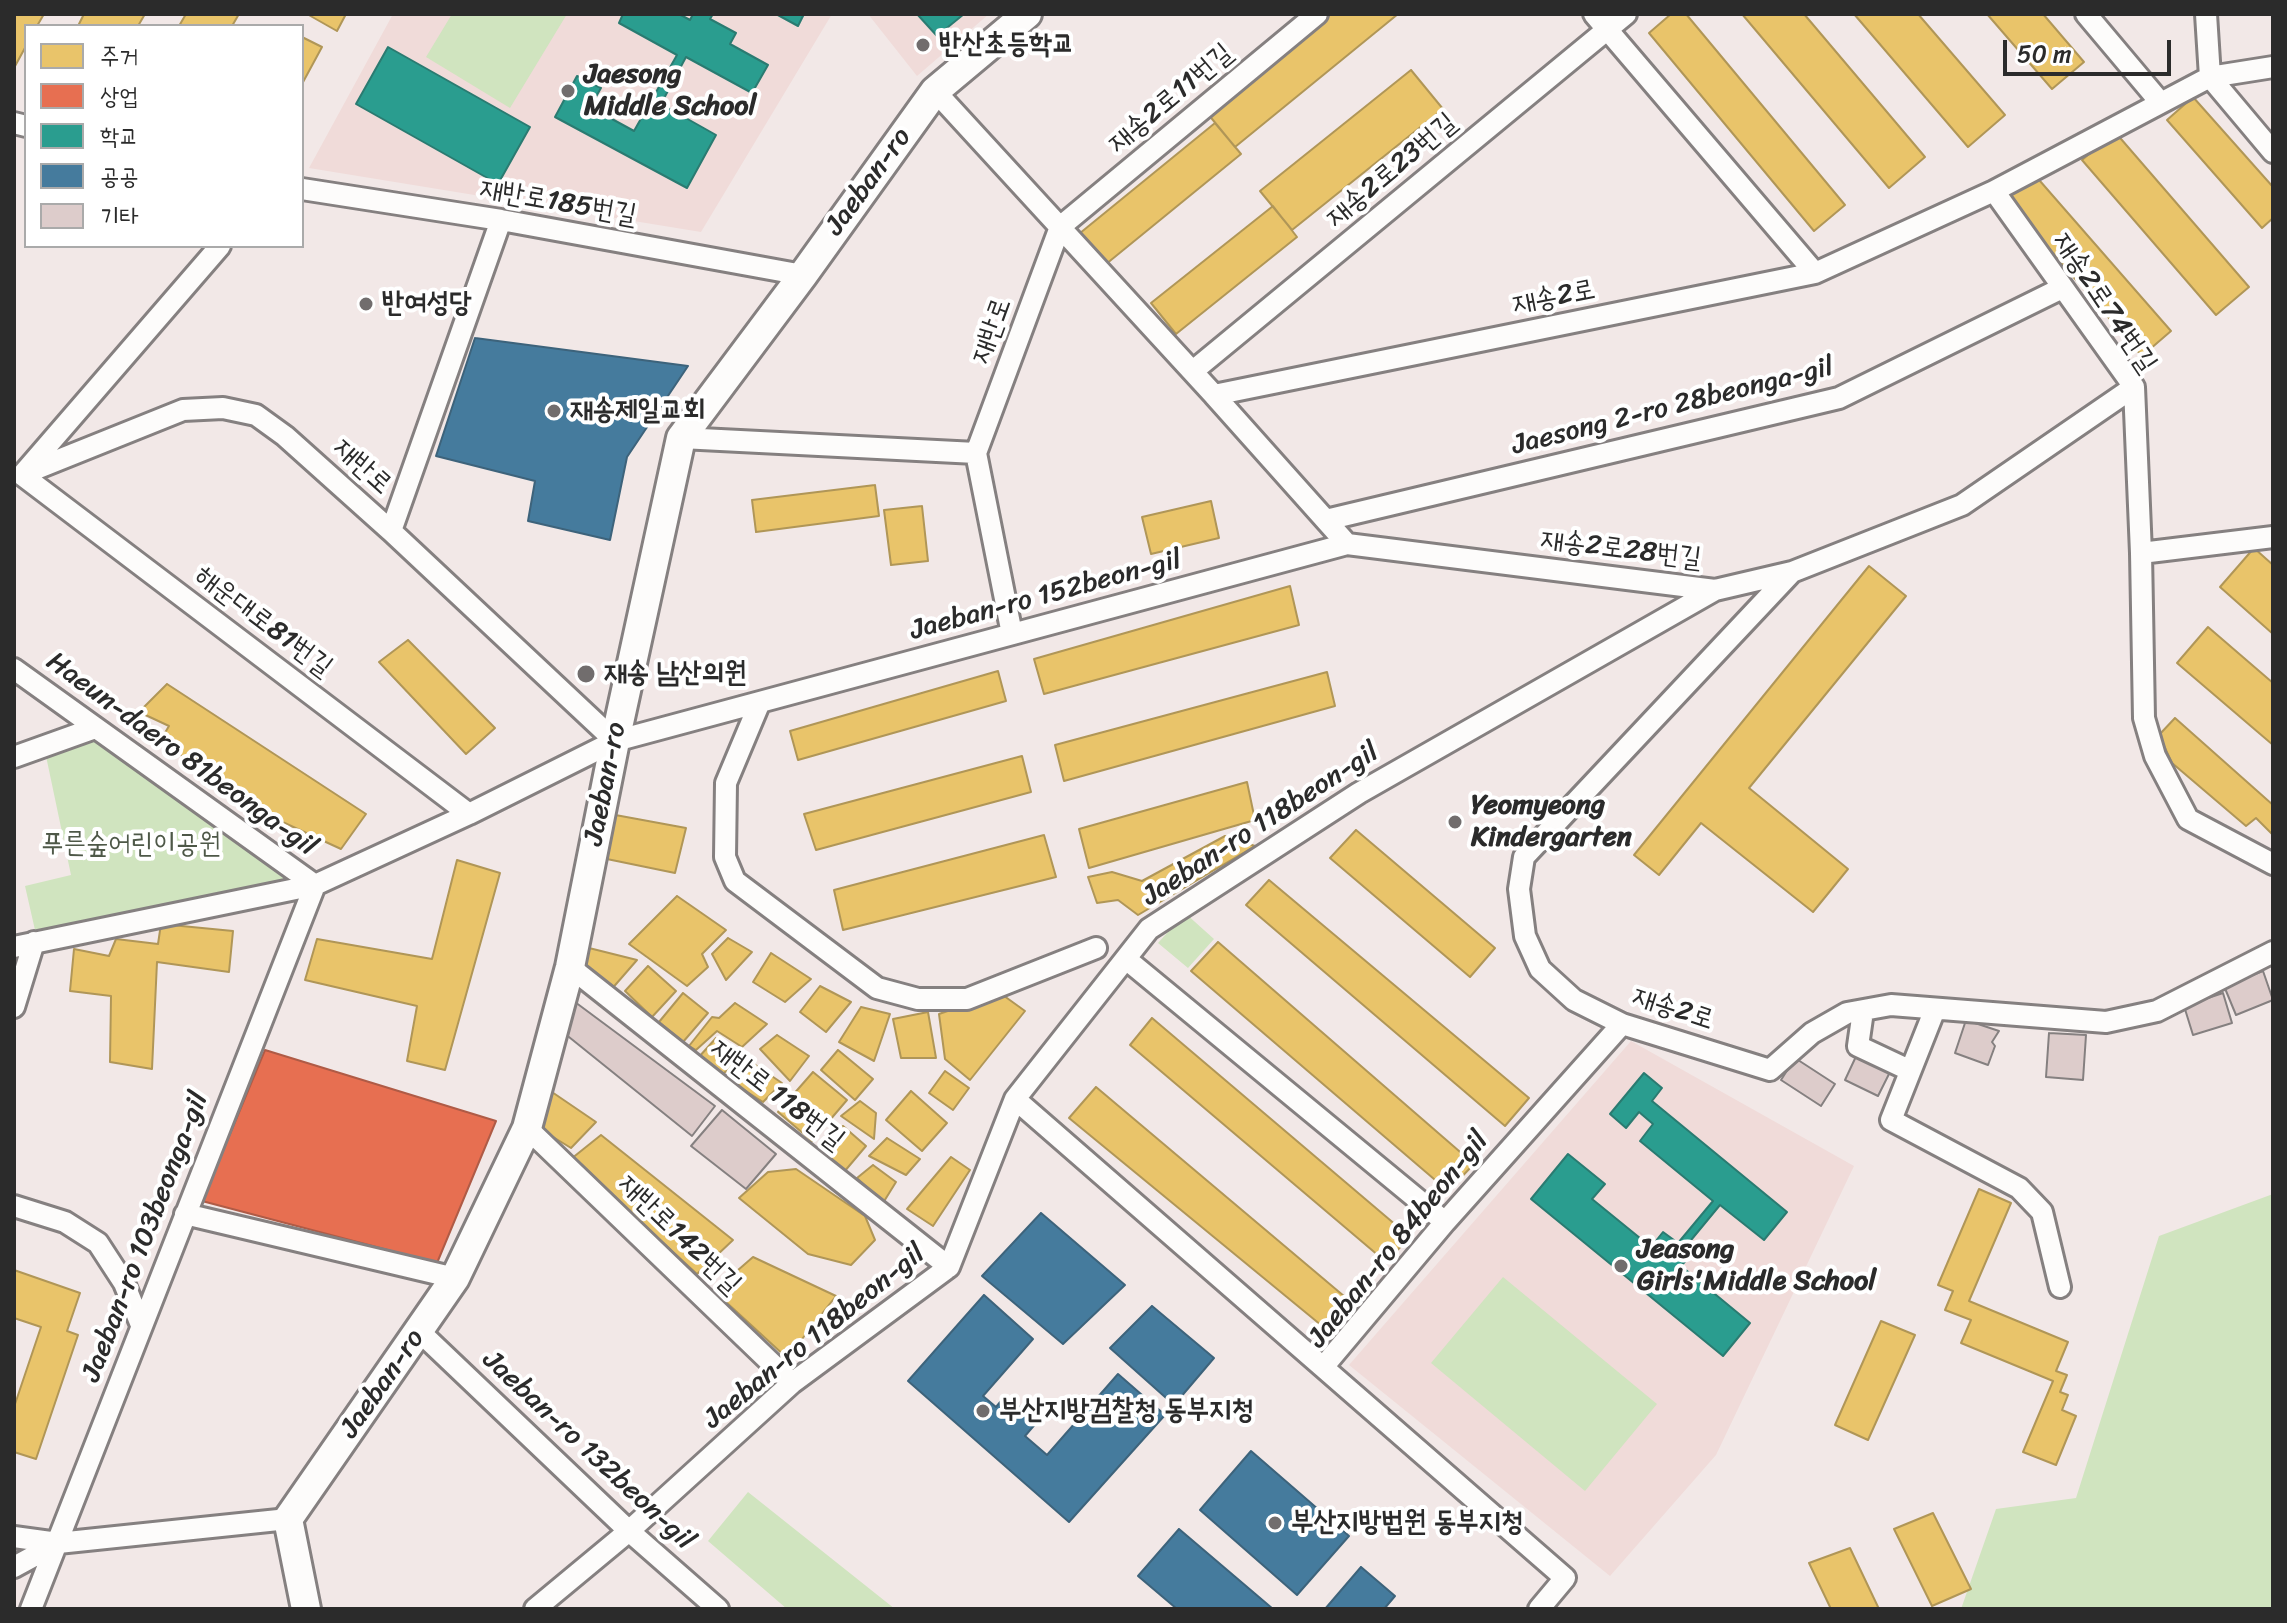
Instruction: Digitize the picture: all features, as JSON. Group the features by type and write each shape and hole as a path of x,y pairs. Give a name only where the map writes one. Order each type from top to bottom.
{"main road":[{"name":"Jaeban-ro","path":"288,1519 455,1278 527,1128 570,967 681,438 935,91 1027,14"},
{"path":"288,1519 306,1609"}],"street":[{"name":"재송2로11번길","path":"1060,227 1317,14"},
{"name":"재송2로23번길","path":"1193,371 1601,22 1626,14"},
{"path":"2086,14 2160,102"},
{"path":"2206,14 2210,77 2273,152"},
{"path":"1601,22 1815,273"},
{"name":"재송2로","path":"1214,395 1815,273 1994,191 2210,77 2273,67"},
{"path":"935,91 1193,371 1347,544"},
{"name":"재반로185번길","path":"304,189 501,220 803,275"},
{"name":"재송2로74번길","path":"1994,191 2134,387 2144,718 2155,756 2188,819 2273,864"},
{"path":"391,531 501,220"},
{"name":"재반로","path":"976,453 1060,227"},
{"path":"18,476 218,248"},
{"name":"Jaesong 2-ro 28beonga-gil","path":"1326,520 1839,398 2062,288"},
{"name":"재송2로28번길","path":"1347,544 1715,590 1792,572 1962,505 2134,387"},
{"name":"재반로","path":"18,476 183,410 223,408 256,415 285,436 391,531 615,741"},
{"path":"681,438 976,453 1012,634"},
{"name":"해운대로81번길","path":"18,476 469,814"},
{"path":"2141,553 2273,537"},
{"name":"Jaeban-ro 152beon-gil","path":"24,944 315,885 469,814 615,741 1347,544"},
{"name":"재송2로","path":"1792,572 1524,857 1519,889 1525,936 1540,969 1574,1000 1622,1024 1770,1070 1812,1033 1847,1013 1891,1005 2106,1022 2157,1011 2273,952"},
{"name":"Jaeban-ro 118beon-gil","path":"535,1609 629,1531 792,1383 949,1267 1015,1099 1149,929 1359,793 1715,590"},
{"name":"Haeun-daero 81beonga-gil","path":"14,669 315,885"},
{"path":"760,702 726,783 725,857 735,881 877,988 918,999 967,999 1096,948"},
{"path":"14,757 95,728"},
{"name":"Jaeban-ro 103beonga-gil","path":"31,1609 315,885"},
{"path":"14,1007 24,944"},
{"path":"1126,959 1445,1222"},
{"name":"재반로 118번길","path":"570,967 949,1267"},
{"path":"1935,1009 1891,1120 2019,1188 2042,1212 2060,1287"},
{"path":"1863,1011 1858,1046 1909,1070"},
{"name":"Jaeban-ro 84beon-gil","path":"1539,1609 1565,1578 1324,1366 1445,1222 1622,1024"},
{"path":"1015,1099 1324,1366"},
{"name":"재반로142번길","path":"527,1128 792,1383"},
{"path":"14,1206 65,1222 98,1243 124,1283 141,1325"},
{"path":"185,1214 455,1278"},
{"name":"Jaeban-ro 132beon-gil","path":"420,1332 629,1531 718,1609"},
{"path":"14,1537 58,1543 288,1519"},
{"path":"14,1567 58,1543"}],"shaded area":[{"name":"Jaesong Middle School","path":"393,14 832,14 701,232 309,168"},
{"name":"반산초등학교","path":"868,14 989,14 917,76"},
{"name":"Jeasong Girls'Middle School","path":"1631,1041 1854,1166 1716,1455 1610,1576 1349,1365"}],"green space":[{"path":"452,14 567,14 510,108 426,57"},
{"name":"푸른숲어린이공원","path":"92,739 290,879 35,930 25,886 71,875 46,756"},
{"path":"1185,913 1214,939 1188,968 1158,943"},
{"path":"2273,1194 2273,1609 1961,1609 1996,1509 2076,1498 2159,1236"},
{"path":"1503,1277 1657,1404 1585,1491 1431,1363"},
{"path":"748,1492 895,1609 787,1609 708,1541"}],"building: 주거":[{"path":"14,14 44,14 38,24 24,24 24,50 14,68"},
{"path":"84,14 145,14 139,24 79,24"},
{"path":"186,14 239,14 233,24 180,24"},
{"path":"307,14 346,14 337,31"},
{"path":"1331,14 1398,14 1235,147 1208,114"},
{"path":"1671,14 1686,14 1845,205 1814,231 1649,33"},
{"path":"1742,14 1804,14 1925,157 1889,188"},
{"path":"1854,14 1918,14 2005,115 1968,147"},
{"path":"1987,14 2043,14 2084,62 2052,89"},
{"path":"304,38 322,47 304,80"},
{"path":"1411,70 1443,109 1292,230 1260,191"},
{"path":"2193,97 2273,187 2273,218 2262,228 2167,120"},
{"path":"1215,123 1241,154 1100,269 1074,238"},
{"path":"2115,132 2249,287 2216,315 2082,160"},
{"path":"2033,173 2171,331 2142,356 2005,198"},
{"path":"1273,206 1297,237 1176,334 1151,303"},
{"path":"875,485 879,516 756,532 752,500"},
{"path":"1211,501 1219,538 1151,554 1142,517"},
{"path":"922,506 928,561 891,565 884,510"},
{"path":"2254,548 2273,565 2273,634 2220,587"},
{"path":"1869,566 1906,596 1749,788 1848,869 1813,912 1701,823 1659,875 1634,855"},
{"path":"1290,586 1299,625 1044,694 1034,659"},
{"path":"2208,627 2273,683 2273,745 2177,663"},
{"path":"408,640 495,728 466,754 379,662"},
{"path":"998,671 1006,701 798,760 790,731"},
{"path":"1327,672 1335,706 1064,781 1055,745"},
{"path":"167,684 366,814 341,849 276,819 160,741 169,726 139,712"},
{"path":"2175,718 2273,805 2273,835 2256,818 2246,826 2172,763 2159,735"},
{"path":"1022,756 1031,792 816,850 804,814"},
{"path":"1247,782 1255,820 1089,868 1079,829"},
{"path":"610,814 686,828 675,873 602,858"},
{"path":"1356,830 1495,948 1470,977 1330,858"},
{"path":"1044,835 1056,877 843,930 834,890"},
{"path":"1225,836 1255,846 1138,915 1118,900 1097,903 1088,877 1112,872 1142,881"},
{"path":"457,860 500,873 445,1070 407,1061 417,1006 305,980 317,939 432,959"},
{"path":"1269,880 1529,1098 1505,1126 1246,905"},
{"path":"677,896 726,930 702,954 708,967 687,986 629,944"},
{"path":"161,924 233,931 229,972 157,962 152,1069 110,1062 111,996 70,991 74,949 109,956 116,939 158,944"},
{"path":"728,938 752,952 726,980 712,954"},
{"path":"1218,942 1474,1164 1448,1191 1191,971"},
{"path":"589,948 637,960 610,991 576,962"},
{"path":"771,953 811,979 785,1002 753,982"},
{"path":"648,966 676,991 652,1017 625,991"},
{"path":"820,986 851,1002 826,1032 800,1012"},
{"path":"683,993 708,1013 683,1042 659,1022"},
{"path":"1000,993 1025,1011 970,1080 945,1059 939,1014"},
{"path":"735,1003 767,1024 742,1047 717,1031 696,1050 689,1046 712,1017 719,1018"},
{"path":"861,1007 890,1014 874,1061 839,1042"},
{"path":"928,1012 936,1058 901,1058 893,1019"},
{"path":"1152,1018 1410,1237 1386,1262 1130,1045"},
{"path":"777,1035 809,1056 790,1081 760,1049"},
{"path":"716,1038 741,1057 722,1075 698,1058"},
{"path":"838,1050 873,1079 855,1100 821,1070"},
{"path":"751,1062 782,1083 763,1102 733,1083"},
{"path":"945,1071 969,1088 953,1110 929,1093"},
{"path":"813,1072 847,1100 812,1141 778,1112"},
{"path":"1096,1087 1351,1302 1327,1330 1069,1118"},
{"path":"549,1090 596,1122 571,1148 532,1124"},
{"path":"911,1091 947,1123 922,1151 886,1120"},
{"path":"860,1101 876,1113 874,1139 841,1116"},
{"path":"843,1126 866,1146 844,1172 820,1151"},
{"path":"601,1135 733,1240 697,1274 571,1159"},
{"path":"887,1138 920,1159 906,1175 869,1156"},
{"path":"951,1157 970,1170 933,1226 907,1209"},
{"path":"873,1165 896,1182 883,1203 857,1178"},
{"path":"796,1169 865,1216 875,1240 851,1265 808,1254 739,1198 768,1172"},
{"path":"1979,1189 2011,1203 1969,1301 2068,1342 2056,1371 2067,1375 2060,1392 2068,1395 2062,1410 2076,1416 2056,1465 2023,1452 2053,1381 1961,1343 1971,1320 1945,1310 1953,1291 1938,1285"},
{"path":"753,1257 836,1296 787,1358 714,1291"},
{"path":"14,1270 80,1293 67,1331 78,1335 36,1459 14,1452 14,1407 41,1327 14,1318"},
{"path":"1881,1321 1915,1335 1868,1440 1835,1425"},
{"path":"1933,1513 1971,1589 1932,1606 1894,1529"},
{"path":"1850,1548 1879,1609 1831,1609 1809,1563"}],"building: 상업":[{"path":"265,1050 496,1121 437,1263 202,1201"}],"building: 학교":[{"path":"623,14 679,14 690,20 693,14 713,14 710,19 736,33 730,44 768,65 752,93 686,57 661,104 716,135 687,188 555,117 577,76 601,88 590,107 634,131 677,55 619,23"},
{"path":"776,14 804,14 798,26"},
{"path":"917,14 964,14 937,36"},
{"path":"388,47 530,127 498,184 356,104"},
{"path":"1644,1073 1662,1088 1652,1101 1787,1212 1764,1240 1720,1205 1682,1251 1689,1257 1681,1266 1750,1323 1723,1356 1531,1199 1568,1154 1605,1184 1592,1199 1651,1247 1663,1232 1678,1243 1713,1201 1640,1141 1653,1124 1639,1112 1626,1128 1610,1114"}],"building: 공공":[{"name":"재송제일교회","path":"475,338 688,366 627,457 610,540 528,521 535,481 436,456"},
{"name":"부산지방검찰청 동부지청","path":"1041,1213 1125,1285 1063,1344 982,1276"},
{"name":"부산지방검찰청 동부지청","path":"984,1295 1033,1339 983,1396 996,1407 1006,1395 1037,1422 1025,1436 1047,1455 1118,1374 1165,1415 1069,1522 908,1381"},
{"name":"부산지방검찰청 동부지청","path":"1152,1306 1214,1358 1174,1405 1110,1348"},
{"name":"부산지방법원 동부지청","path":"1251,1451 1349,1536 1297,1595 1200,1510"},
{"name":"부산지방법원 동부지청","path":"1179,1529 1273,1609 1177,1609 1138,1576"},
{"name":"부산지방법원 동부지청","path":"1361,1567 1395,1596 1384,1609 1325,1609"}],"building: 기타":[{"path":"2263,971 2273,1000 2236,1015 2224,986"},
{"path":"2223,993 2232,1023 2193,1035 2184,1006"},
{"path":"575,1002 715,1106 692,1136 564,1033"},
{"path":"1966,1020 1999,1031 1992,1042 1995,1046 1988,1065 1955,1053"},
{"path":"2049,1033 2086,1035 2083,1080 2046,1077"},
{"path":"1859,1050 1893,1066 1878,1096 1845,1080"},
{"path":"1795,1058 1835,1084 1821,1106 1781,1080"},
{"path":"722,1110 776,1154 746,1189 691,1146"}],"place":[{"name":"반산초등학교","path":"923,45"},
{"name":"Jaesong Middle School","path":"568,91"},
{"name":"반여성당","path":"366,304"},
{"name":"재송제일교회","path":"554,411"},
{"name":"재송 남산의원","path":"586,674"},
{"name":"Yeomyeong Kindergarten","path":"1455,822"},
{"name":"Jeasong Girls'Middle School","path":"1621,1266"},
{"name":"부산지방검찰청 동부지청","path":"983,1411"},
{"name":"부산지방법원 동부지청","path":"1275,1523"}]}
